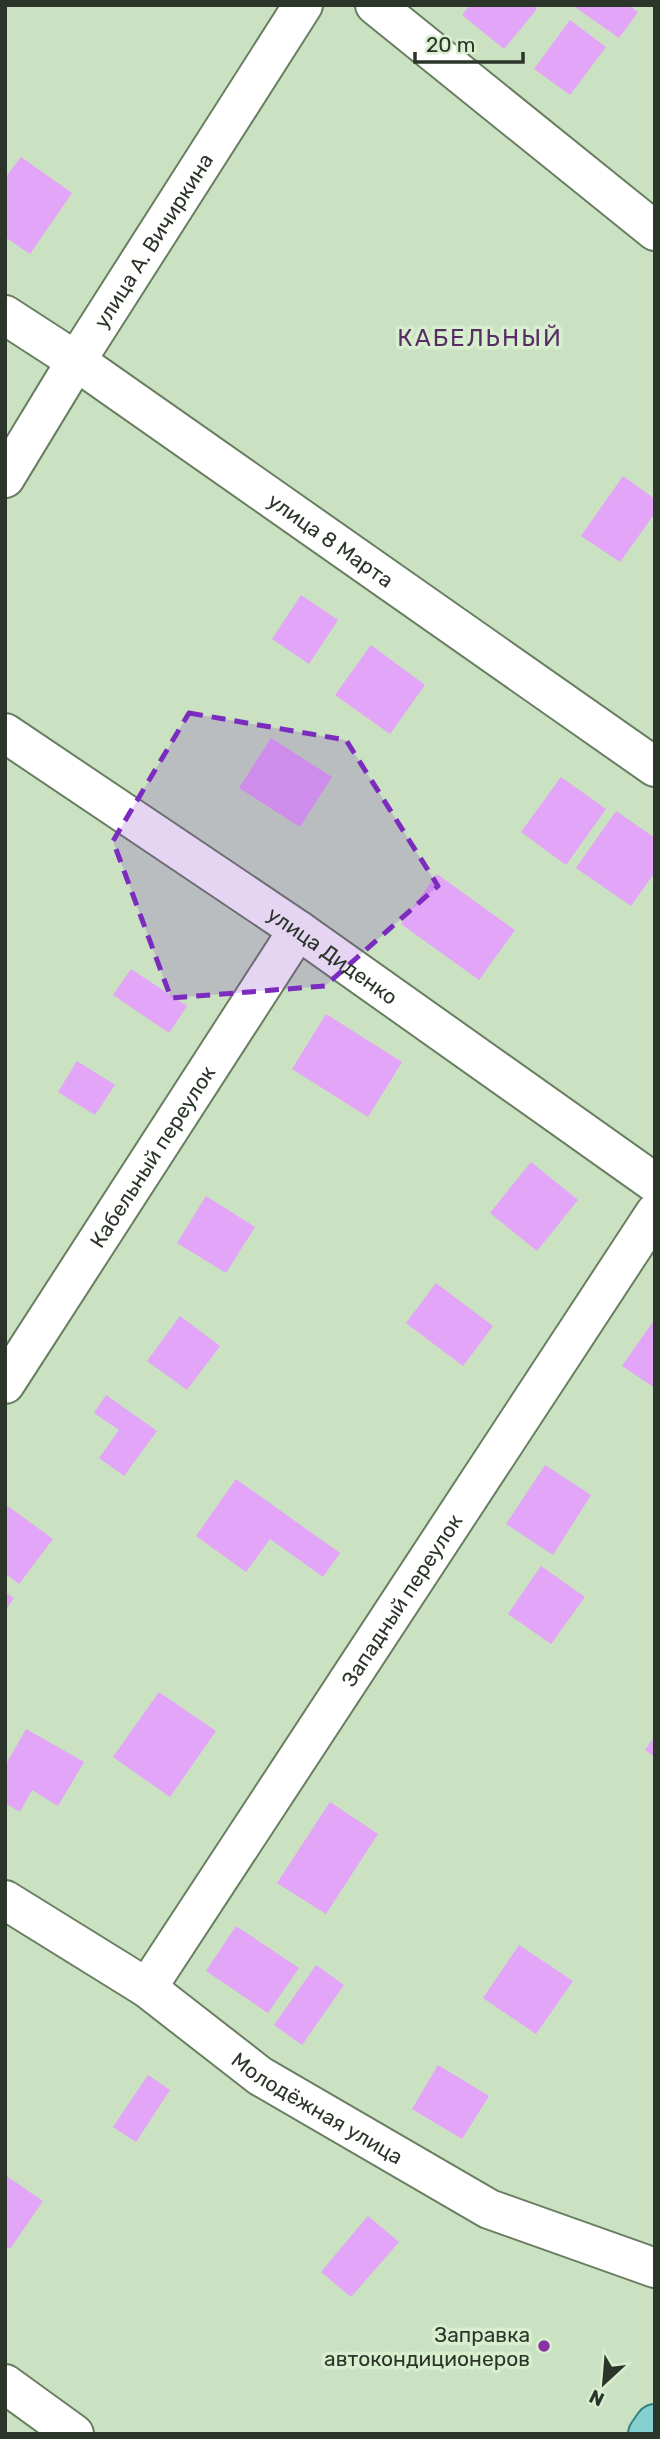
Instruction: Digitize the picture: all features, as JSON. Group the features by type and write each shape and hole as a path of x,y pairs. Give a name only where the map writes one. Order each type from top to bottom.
{"main road":[{"path":"648,2434 655,2424"}],"street":[{"name":"улица А. Вичиркина","path":"5,478 76,361 303,5"},
{"path":"375,5 655,231"},
{"name":"улица 8 Марта","path":"5,315 76,361 655,767"},
{"name":"улица Диденко","path":"5,733 298,930 655,1183"},
{"name":"Кабельный переулок","path":"5,1384 298,930"},
{"name":"Западный переулок","path":"147,1988 655,1213"},
{"name":"Молодёжная улица","path":"5,1900 147,1988 260,2076 489,2209 655,2268"},
{"path":"5,2384 75,2434"}],"highlighted area":[{"path":"189,713 346,740 438,886 325,986 171,998 113,841"}],"building":[{"path":"470,5 532,5 537,9 504,49 462,15"},
{"path":"572,5 628,5 638,12 619,38"},
{"path":"570,20 606,47 570,95 534,69"},
{"path":"21,157 72,193 30,254 5,237 5,178"},
{"path":"623,476 655,499 655,513 620,562 581,536"},
{"path":"301,595 338,620 309,664 272,639"},
{"path":"371,645 425,685 390,734 335,695"},
{"path":"271,738 332,777 300,827 239,788"},
{"path":"561,777 606,809 566,865 521,832"},
{"path":"616,811 655,838 655,872 631,906 576,868"},
{"path":"437,874 515,930 479,980 401,924"},
{"path":"131,969 187,1006 169,1033 113,995"},
{"path":"326,1014 402,1062 368,1117 292,1069"},
{"path":"77,1061 115,1085 95,1115 58,1092"},
{"path":"531,1162 578,1200 537,1251 490,1213"},
{"path":"206,1196 255,1227 226,1273 177,1243"},
{"path":"436,1283 493,1326 463,1366 406,1323"},
{"path":"180,1316 220,1346 187,1390 147,1361"},
{"path":"655,1319 655,1388 622,1366"},
{"path":"106,1395 157,1431 124,1476 99,1458 119,1430 94,1413"},
{"path":"545,1465 591,1495 553,1555 506,1524"},
{"path":"236,1479 340,1553 323,1577 270,1539 246,1572 196,1536"},
{"path":"5,1504 53,1539 19,1584 5,1573"},
{"path":"541,1566 585,1597 551,1644 508,1614"},
{"path":"5,1592 14,1598 5,1611"},
{"path":"159,1692 216,1731 170,1797 113,1757"},
{"path":"26,1729 84,1762 58,1806 32,1790 20,1812 5,1803 5,1766"},
{"path":"655,1736 655,1757 645,1750"},
{"path":"330,1802 378,1834 326,1914 277,1883"},
{"path":"236,1926 299,1968 268,2013 206,1971"},
{"path":"519,1945 573,1981 536,2034 483,1998"},
{"path":"316,1965 344,1985 302,2045 274,2025"},
{"path":"438,2065 489,2096 462,2139 412,2109"},
{"path":"148,2075 170,2090 136,2142 113,2127"},
{"path":"5,2175 43,2201 10,2249 5,2246"},
{"path":"368,2216 399,2242 351,2297 321,2272"}],"place":[{"name":"Заправка автокондиционеров","path":"544,2346"}],"district":[{"name":"КАБЕЛЬНЫЙ","path":"480,338"}]}
